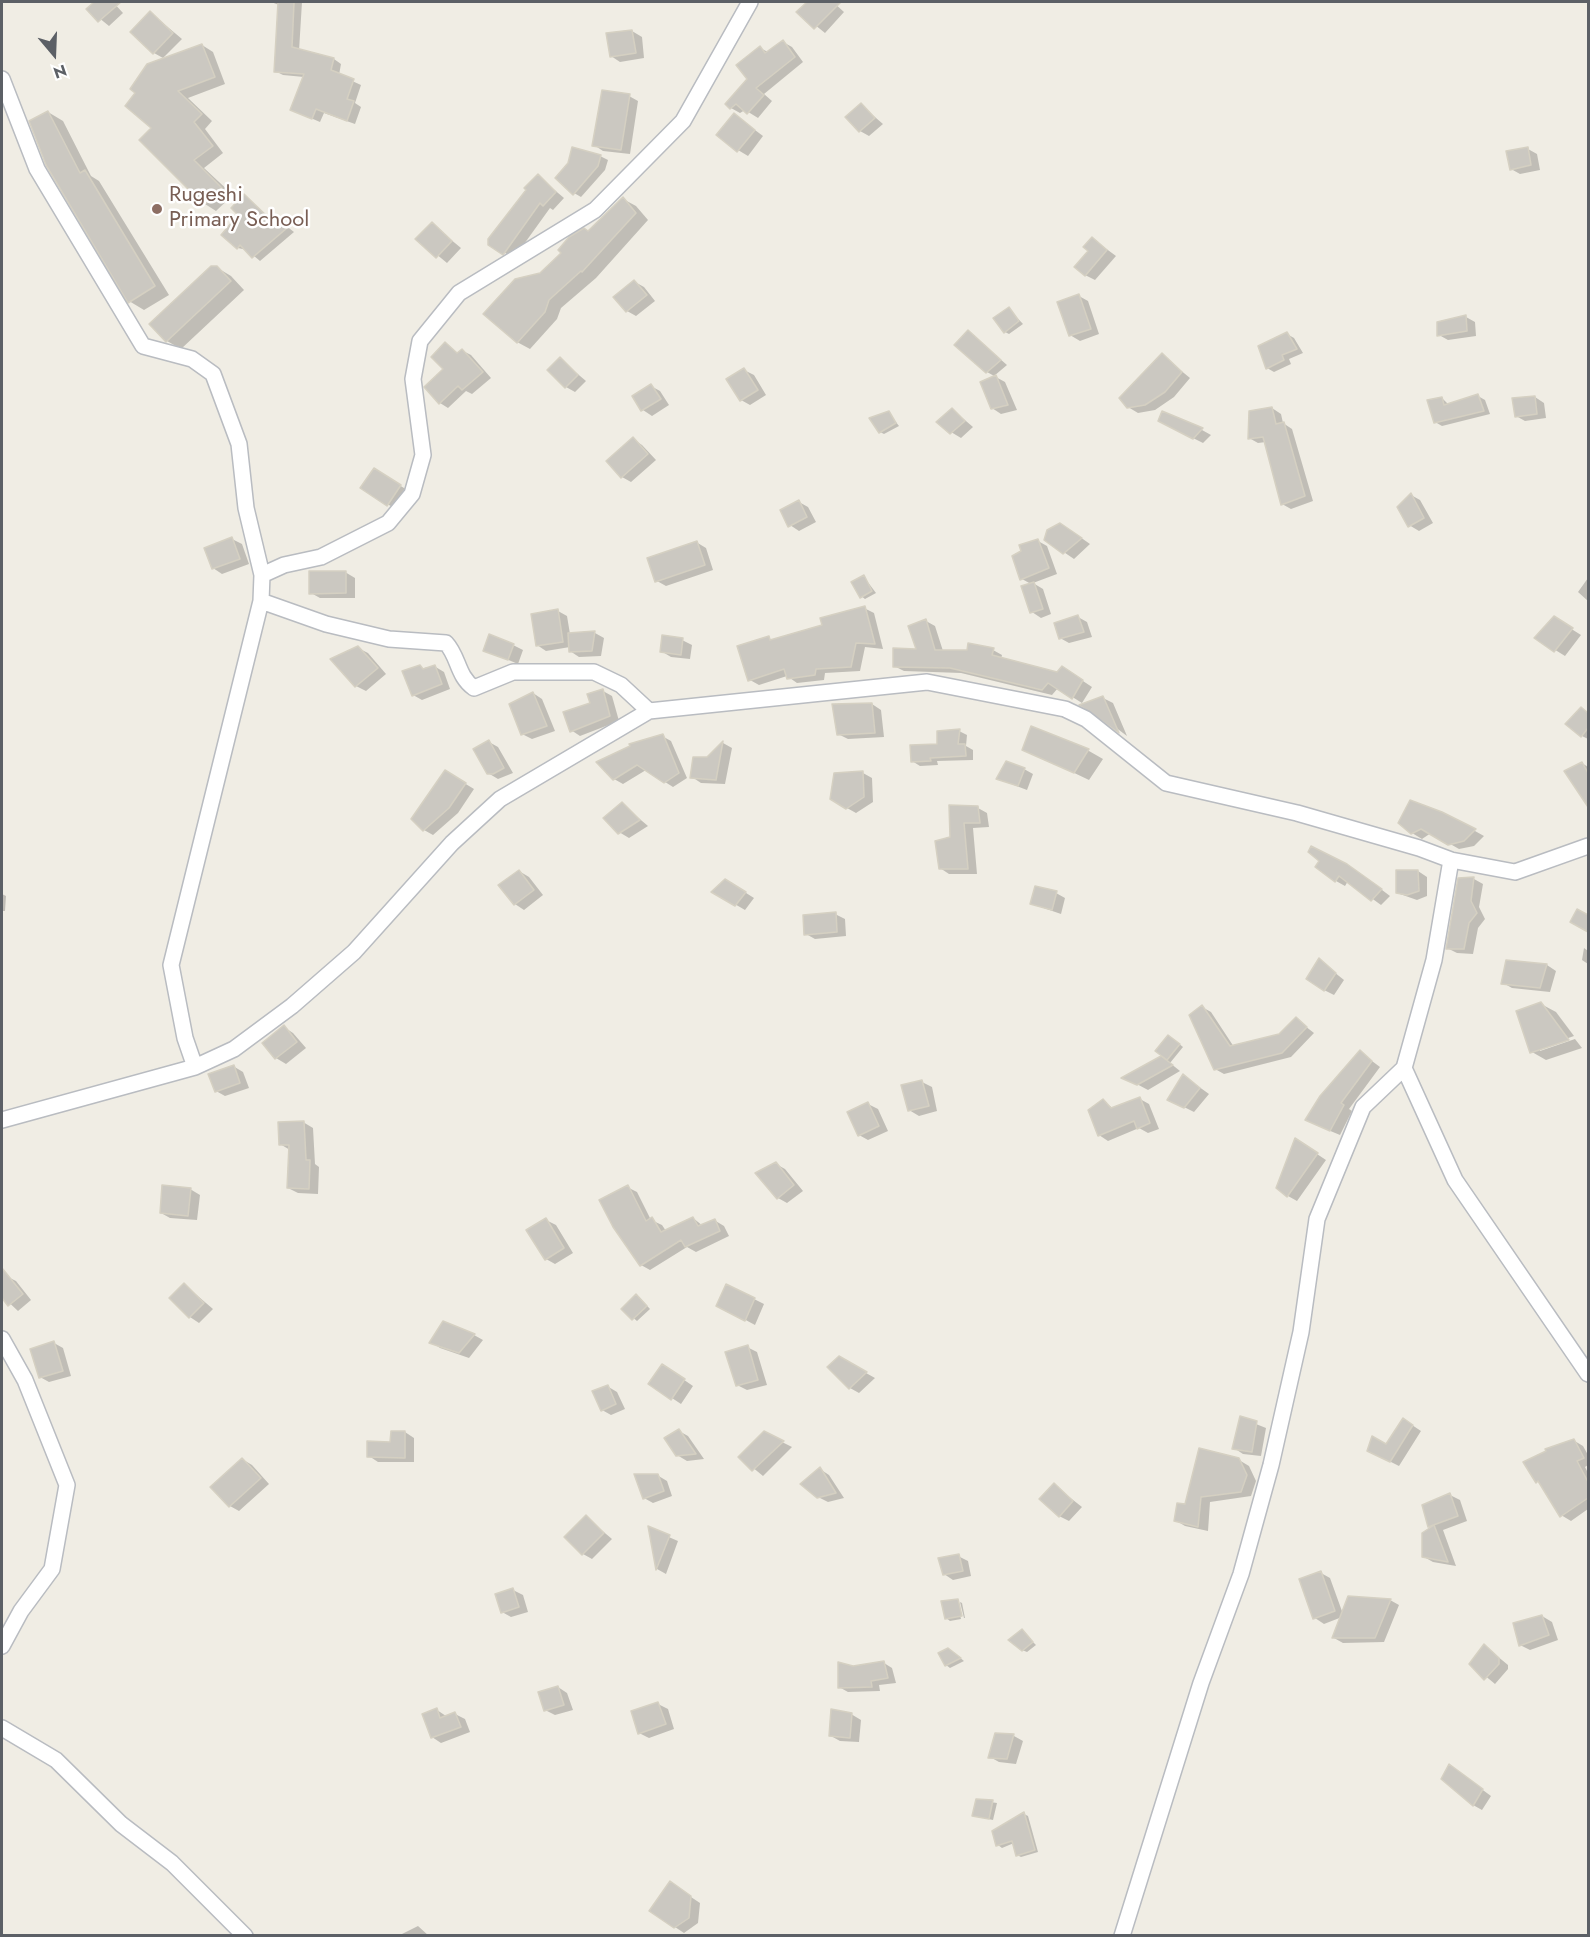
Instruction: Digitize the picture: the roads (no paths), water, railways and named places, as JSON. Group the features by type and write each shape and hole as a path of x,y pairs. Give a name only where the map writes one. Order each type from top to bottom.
{"street":[{"path":"262,575 284,565 321,557 388,524 412,494 423,455 413,379 420,341 459,293 595,210 683,121 750,2"},
{"path":"2,79 37,169 143,345 192,359 213,374 239,444 246,508 262,575 261,601 171,965 185,1038 195,1066"},
{"path":"261,601 326,624 388,639 446,643 453,651 463,680 474,688 513,672 594,672 621,685 649,711"},
{"path":"2,1120 195,1066 234,1049 292,1006 354,952 452,843 500,799 649,711 927,682 1065,709 1086,719 1166,783 1297,813 1419,848 1451,860 1515,872 1588,846"},
{"path":"1122,1935 1201,1683 1241,1574 1271,1465 1302,1332 1317,1219 1363,1107 1404,1068 1434,960 1451,860"},
{"path":"1404,1068 1455,1180 1588,1374"},
{"path":"2,1339 25,1380 67,1485 52,1569 21,1611 2,1646"},
{"path":"2,1728 56,1760 121,1824 172,1863 245,1935"}],"place":[{"name":"Rugeshi Primary School","path":"157,209"}]}
